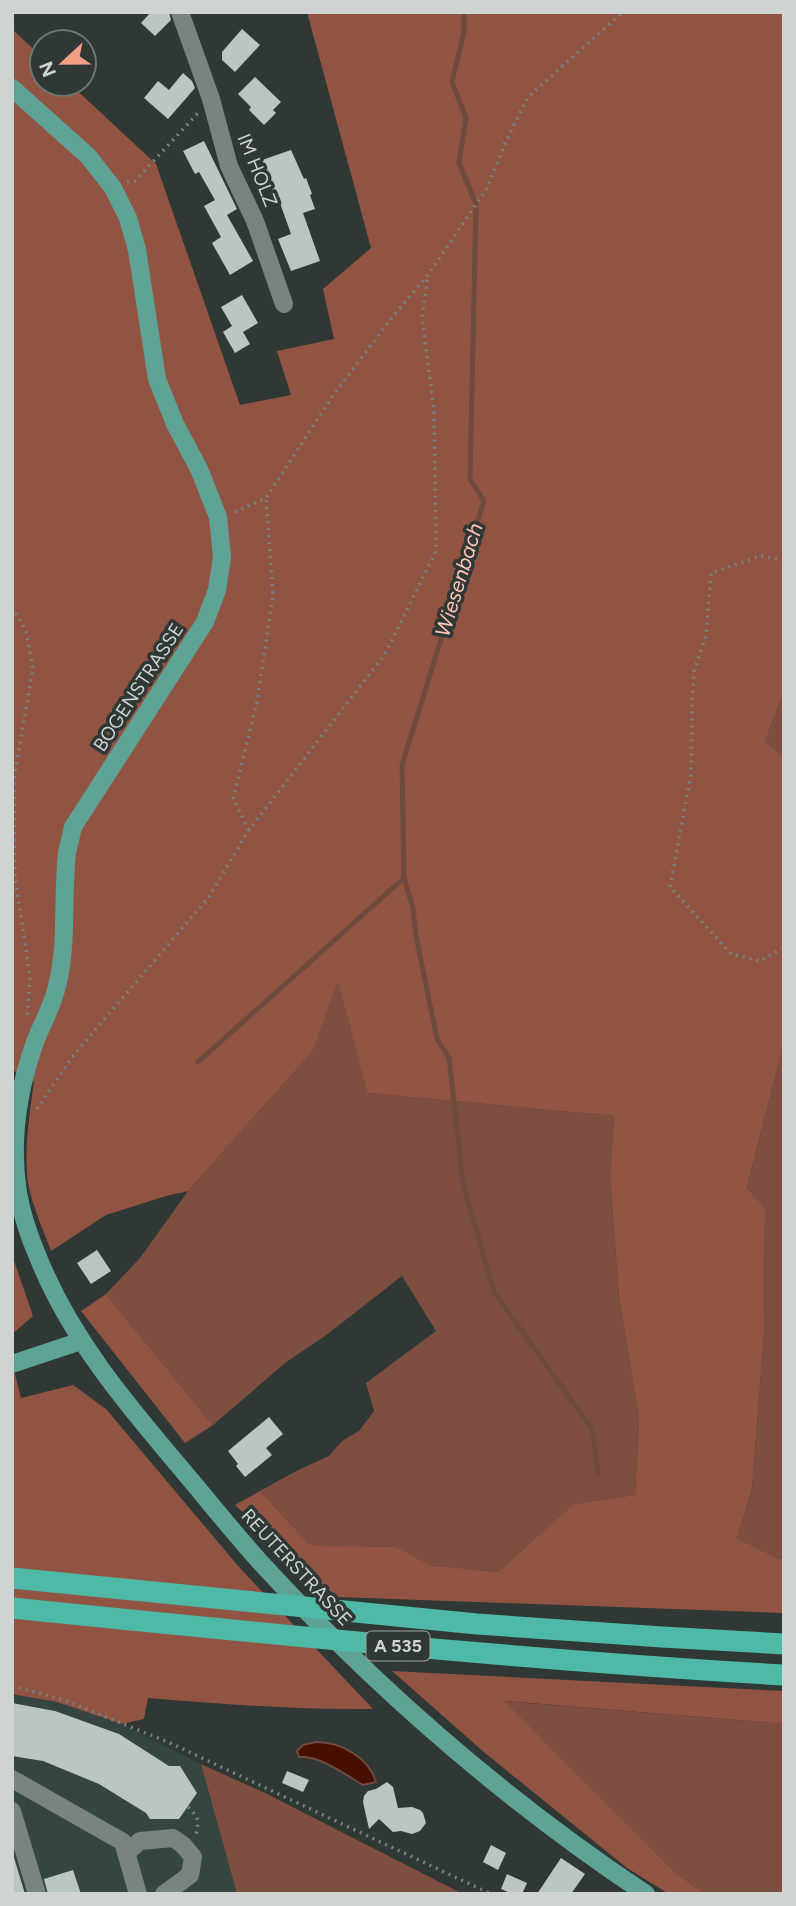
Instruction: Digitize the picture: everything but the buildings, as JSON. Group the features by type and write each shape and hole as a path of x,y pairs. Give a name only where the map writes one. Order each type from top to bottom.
{"highway":[{"name":"A 535","path":"12,1578 477,1624 784,1644"},
{"name":"A 535","path":"12,1608 481,1654 784,1675"}],"main road":[{"name":"BOGENSTRASSE","path":"12,88 88,156 113,188 128,218 136,250 157,379 218,517 222,557 217,590 205,622 73,827 67,853 64,941 57,988 23,1082 15,1159 23,1218 51,1291 81,1341"},
{"path":"12,1364 81,1341"},
{"name":"REUTERSTRASSE","path":"81,1341 122,1398 261,1563 380,1683 437,1734 547,1823 646,1894"}],"street":[{"name":"IM HOLZ","path":"180,12 211,99 229,166 255,221 284,304"},
{"path":"12,1779 123,1842 138,1894"},
{"path":"12,1811 37,1894"},
{"path":"126,1853 140,1840 173,1838 183,1845 193,1857 190,1875 164,1894"}],"path":[{"path":"234,513 266,498 334,394 428,275 487,188 528,97 623,12"},
{"path":"135,181 211,99"},
{"path":"34,1114 72,1057 208,898 249,830 385,654 436,551 435,410 422,317 428,275"},
{"path":"249,830 233,799 257,702 273,595 266,498"},
{"path":"784,560 760,556 711,573 706,636 694,671 691,774 670,887 731,954 759,961 784,948"},
{"path":"12,607 26,631 33,669 14,778 14,792 15,876 30,977 26,1015 36,1041"},
{"path":"12,1686 64,1700 168,1742 491,1894"}],"shaded area":[{"path":"307,12 784,12 784,692 765,741 784,757 784,1042 747,1188 765,1208 764,1334 752,1489 737,1538 779,1559 784,1558 784,1613 338,1597 313,1578 235,1505 260,1491 310,1545 396,1547 430,1565 498,1572 573,1504 635,1495 639,1419 619,1298 610,1176 614,1116 367,1093 338,981 313,1051 188,1191 106,1215 51,1251 33,1202 27,1161 34,1081 12,1070 12,29 28,44 28,98 85,98 156,164 240,405 291,395 277,351 334,339 323,289 371,248"},
{"path":"784,692 784,757 765,741"},
{"path":"338,980 367,1093 614,1116 610,1176 619,1298 639,1419 635,1495 573,1504 498,1572 430,1565 395,1547 310,1545 260,1491 329,1456 342,1441 359,1431 374,1411 366,1383 436,1331 402,1276 325,1336 285,1363 213,1425 106,1294 140,1258 188,1191 313,1051"},
{"path":"784,1042 784,1558 779,1559 737,1538 752,1489 764,1334 765,1208 747,1188"},
{"path":"12,1255 33,1316 12,1334"},
{"path":"106,1294 213,1425 185,1443 81,1311"},
{"path":"12,1363 21,1398 73,1385 106,1409 239,1567 373,1709 288,1708 148,1698 144,1719 122,1724 57,1702 12,1694"},
{"path":"392,1671 784,1691 784,1724 504,1701 677,1874 705,1894 669,1894 627,1868 485,1753"},
{"path":"12,1694 57,1702 122,1724 201,1764 237,1894 12,1894"},
{"path":"503,1701 784,1724 784,1894 705,1894 677,1874"},
{"path":"316,1742 344,1748 360,1758 376,1782 363,1785 324,1762 299,1757 297,1751 303,1745"},
{"path":"201,1764 265,1793 463,1894 237,1894"}],"waterway":[{"name":"Wiesenbach","path":"198,1062 404,878 402,765 484,501 470,479 476,204 459,163 466,118 452,82 464,32 464,12"},
{"path":"404,878 413,908 437,1039 449,1058 463,1183 494,1292 592,1429 598,1474"}]}
